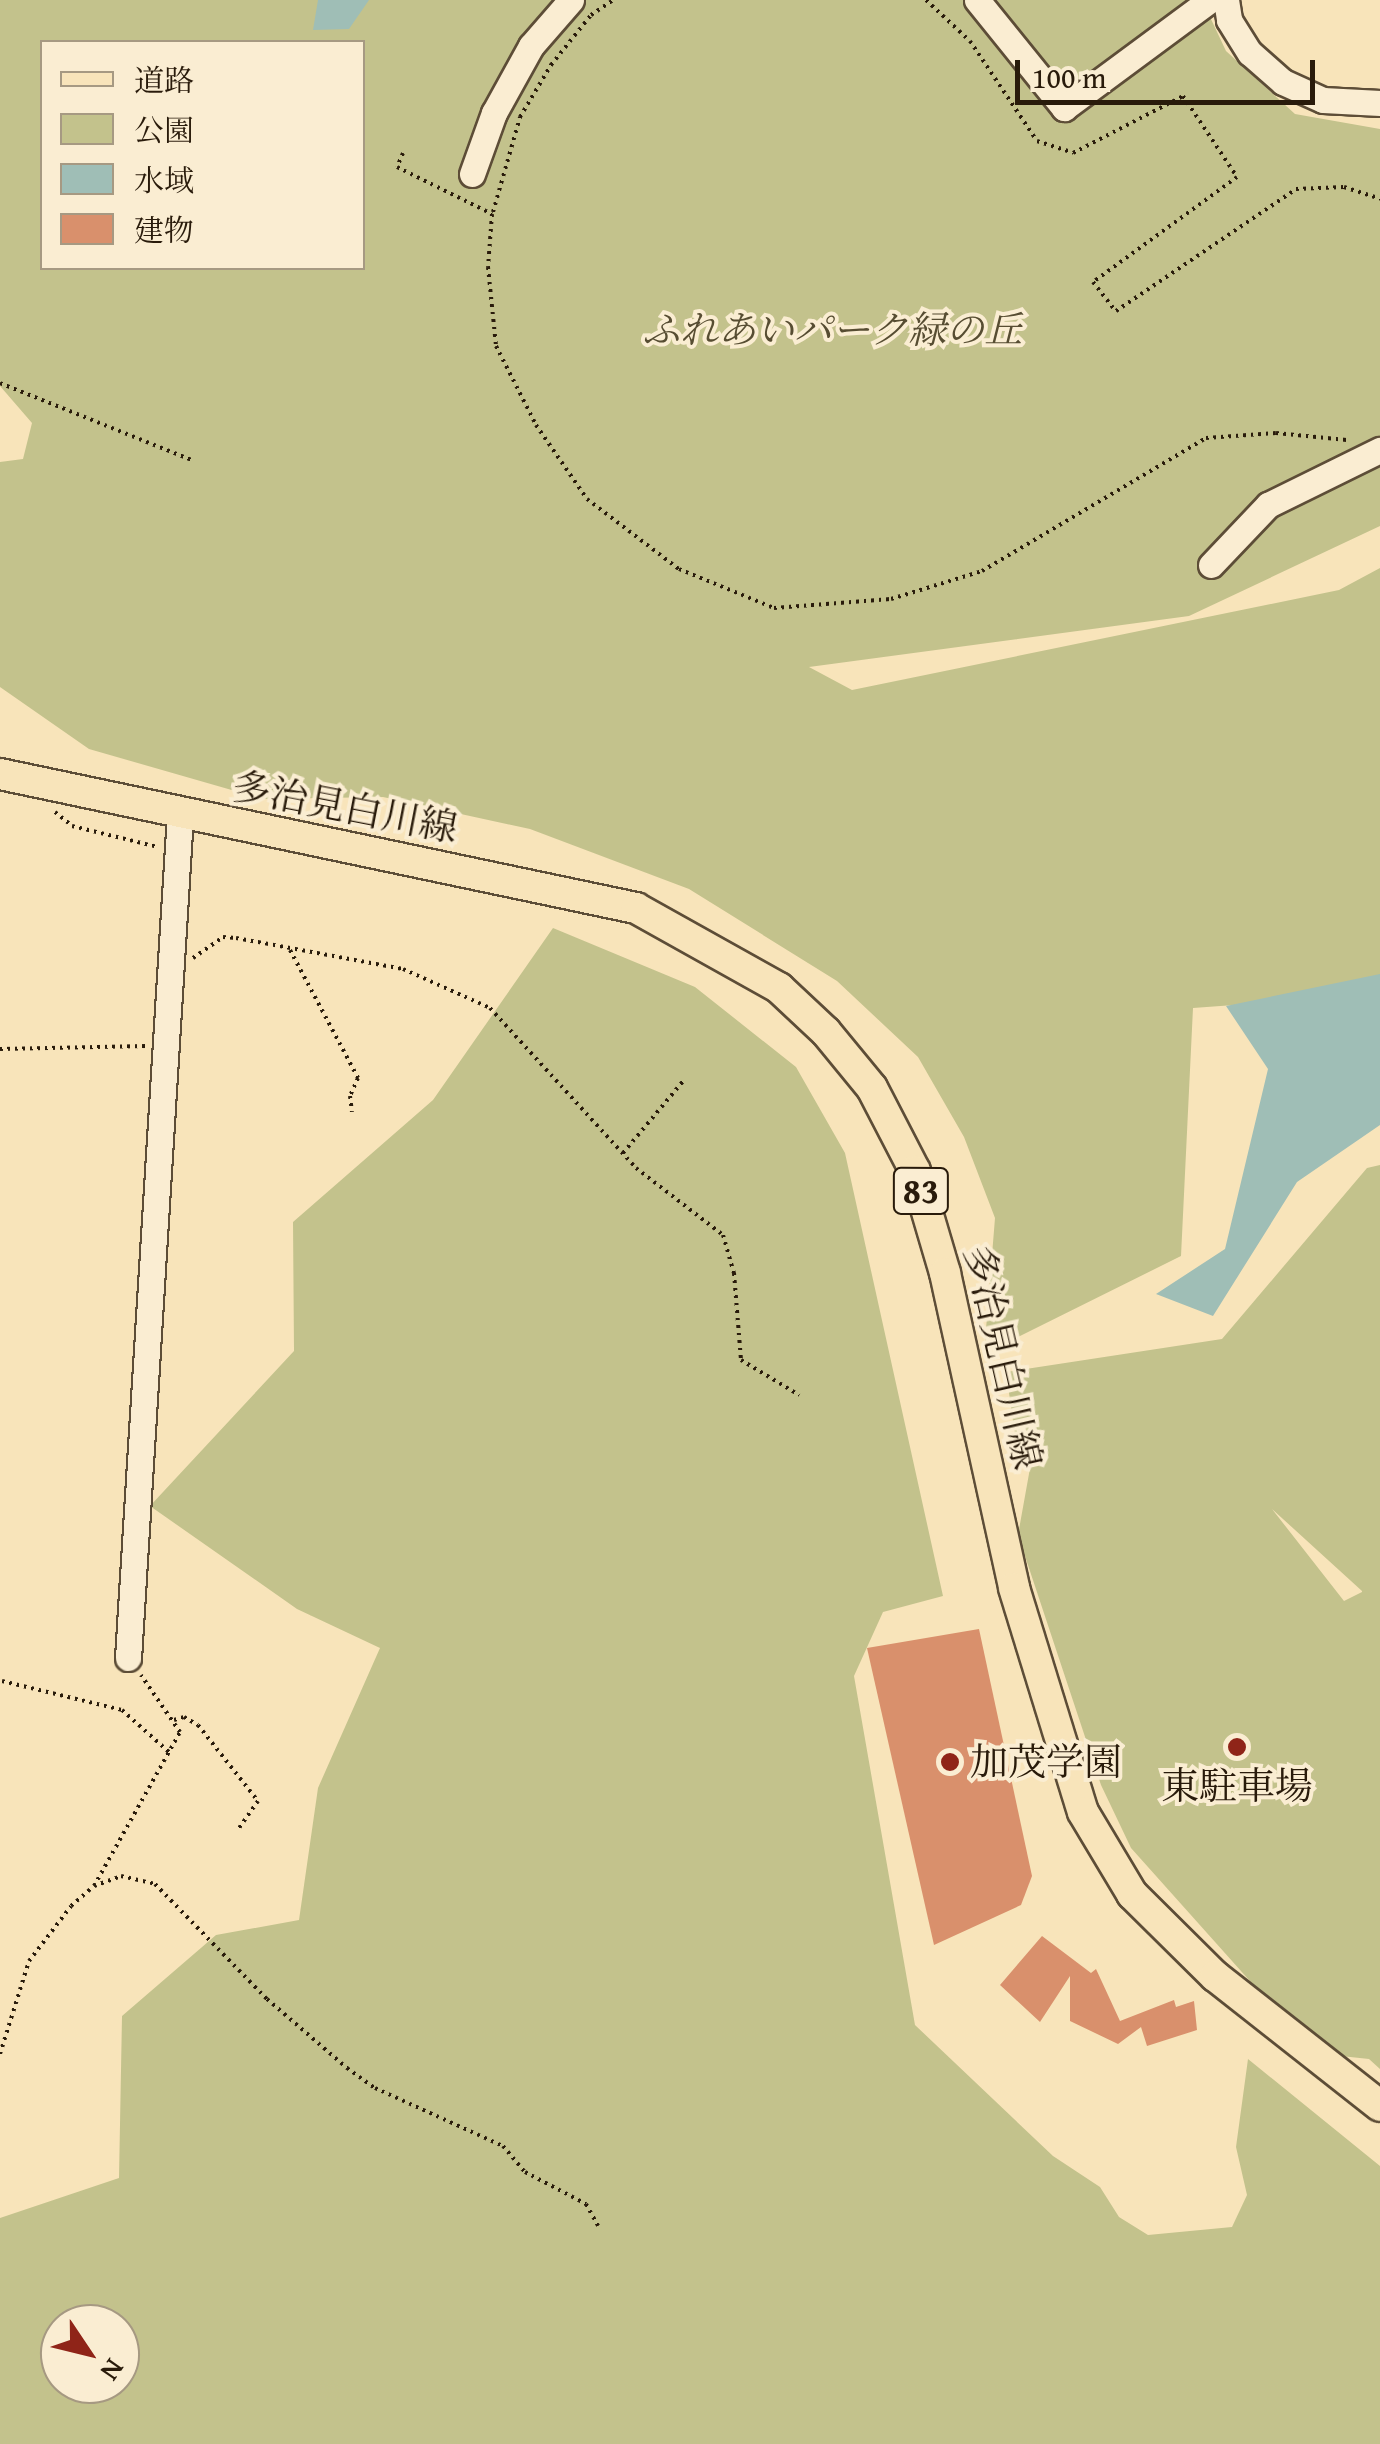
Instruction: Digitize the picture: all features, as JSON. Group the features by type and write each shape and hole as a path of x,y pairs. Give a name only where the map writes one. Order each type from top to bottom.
{"main road":[{"name":"多治見白川線","path":"0,774 636,908 779,988 826,1032 872,1088 915,1171 945,1273 1014,1588 1083,1812 1132,1894 1215,1976 1380,2106"}],"street":[{"path":"472,174 494,113 531,46 571,0"},
{"path":"977,0 1064,108 1210,0"},
{"path":"1226,0 1229,20 1250,53 1282,82 1324,100 1380,102"},
{"path":"1211,565 1268,504 1372,442"},
{"path":"128,1658 180,814"}],"path":[{"path":"613,0 590,15 550,65 520,117 492,214 488,267 496,346 536,425 588,500 679,569 774,608 892,599 982,570 1206,438 1276,433 1372,442"},
{"path":"926,0 970,41 1037,141 1073,153 1183,96 1237,177 1093,282 1116,311 1296,189 1344,187 1380,199"},
{"path":"402,153 397,167 492,214"},
{"path":"0,383 192,460"},
{"path":"30,782 38,799 72,826 178,849"},
{"path":"170,984 205,946 223,937 403,968 471,995 506,1023 622,1154 723,1236 734,1273 741,1360 799,1395"},
{"path":"290,950 358,1078 350,1096 352,1112"},
{"path":"0,1049 166,1046"},
{"path":"622,1154 684,1080"},
{"path":"0,2054 30,1960 94,1886 180,1732 128,1658"},
{"path":"2,1680 122,1710 169,1752"},
{"path":"174,1720 184,1716 198,1725 258,1801 238,1830"},
{"path":"94,1886 120,1876 155,1884 267,1999 347,2068 375,2088 503,2146 525,2172 586,2204 598,2226"}],"green space":[{"name":"ふれあいパーク緑の丘","path":"0,0 1202,0 1226,51 1295,114 1380,129 1380,526 1189,616 809,667 852,690 1339,590 1380,568 1380,986 1341,997 1193,1008 1181,1256 984,1354 995,1218 964,1137 918,1057 837,981 689,889 530,829 383,797 263,799 89,749 0,687 0,462 23,459 32,423 0,386"},
{"path":"553,928 695,987 796,1067 845,1153 943,1596 883,1612 854,1676 915,2025 1053,2156 1100,2187 1119,2217 1148,2235 1232,2227 1247,2195 1236,2147 1248,2059 1380,2166 1380,2444 0,2444 0,2218 119,2178 122,2016 216,1935 299,1920 318,1788 380,1648 297,1609 150,1506 294,1351 293,1222 433,1100"},
{"name":"東駐車場","path":"1380,1165 1380,2069 1369,2059 1341,2056 1266,1999 1131,1848 1101,1785 1018,1535 1034,1446 1016,1442 1006,1372 1222,1339 1367,1168","holes":["1272,1509 1362,1592 1344,1601"]}],"water":[{"path":"318,0 369,0 349,29 313,30"},
{"path":"1380,974 1380,1125 1297,1182 1213,1316 1156,1294 1225,1249 1268,1069 1226,1006"}],"building":[{"name":"加茂学園","path":"979,1629 1032,1876 1021,1905 934,1945 867,1648"},
{"path":"1042,1936 1091,1973 1096,1969 1120,2021 1174,2000 1176,2007 1194,2001 1197,2030 1147,2046 1141,2027 1118,2044 1070,2021 1070,1976 1040,2022 1000,1985"}],"place":[{"name":"東駐車場","path":"1237,1747"},
{"name":"加茂学園","path":"950,1762"}]}
